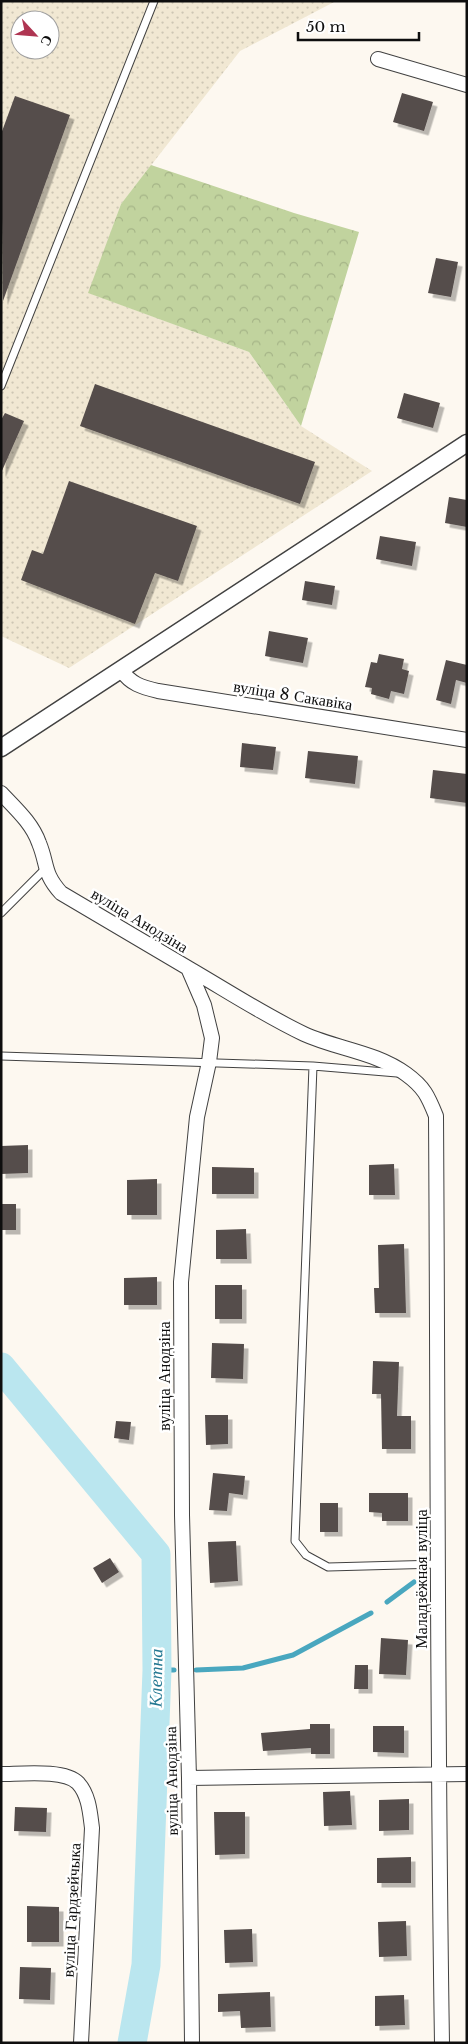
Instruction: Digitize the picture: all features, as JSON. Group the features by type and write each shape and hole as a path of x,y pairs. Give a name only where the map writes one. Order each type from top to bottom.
{"street":[{"path":"378,59 467,85"},
{"path":"1,748 467,443"},
{"name":"вуліца 8 Сакавіка","path":"121,670 133,683 158,691 467,740"},
{"name":"вуліца Анодзіна","path":"6,798 30,825 39,843 45,869 61,893 188,968 204,1005 212,1038 210,1062 197,1117 181,1282 182,1515 189,1778 192,2043"},
{"path":"188,968 302,1033 332,1046 380,1059 405,1073"},
{"name":"Маладзёжная вуліца","path":"405,1073 426,1090 436,1116 440,1564 437,1774 442,2043"},
{"name":"вуліца Гардзейчыка","path":"1,1774 61,1774 78,1782 87,1798 92,1828 81,2043"},
{"path":"189,1778 467,1774"}],"lane":[{"path":"1,386 154,1"},
{"path":"1,913 45,869"},
{"path":"1,1056 313,1066 405,1073"},
{"path":"313,1066 295,1541 306,1555 328,1567 440,1564"}],"shaded area":[{"path":"1,1 336,1 240,51 121,204 89,293 249,352 301,426 372,471 69,668 1,636"}],"green space":[{"path":"151,165 294,213 359,232 301,426 249,352 88,293 121,204"}],"building":[{"path":"402,93 433,102 424,131 393,122"},
{"path":"15,96 70,115 3,301 1,134"},
{"path":"436,258 458,262 451,297 428,293"},
{"path":"95,384 315,462 300,504 80,426"},
{"path":"404,393 440,403 433,428 397,418"},
{"path":"5,413 24,421 1,473 1,420"},
{"path":"69,481 197,526 178,581 155,573 135,624 21,580 32,550 43,554"},
{"path":"449,497 467,500 467,527 445,523"},
{"path":"380,536 416,542 412,566 376,559"},
{"path":"305,581 335,586 332,605 302,600"},
{"path":"269,631 308,638 303,663 265,656"},
{"path":"379,654 404,659 402,669 409,671 404,694 391,691 389,699 371,694 372,688 365,687 371,662 377,663"},
{"path":"446,660 467,665 467,683 456,680 451,704 436,700"},
{"path":"242,743 276,747 273,770 240,767"},
{"path":"308,751 358,756 355,784 305,778"},
{"path":"433,770 467,774 467,803 430,798"},
{"path":"28,1145 28,1173 1,1174 1,1146"},
{"path":"394,1164 395,1195 369,1195 369,1165"},
{"path":"212,1167 254,1168 254,1194 212,1194"},
{"path":"157,1179 157,1215 127,1215 127,1180"},
{"path":"1,1204 16,1204 16,1230 1,1230"},
{"path":"246,1229 247,1259 216,1259 216,1230"},
{"path":"404,1244 406,1313 375,1313 374,1288 379,1288 378,1245"},
{"path":"157,1277 157,1305 124,1305 124,1278"},
{"path":"215,1285 242,1285 242,1319 215,1319"},
{"path":"212,1343 244,1344 243,1379 211,1378"},
{"path":"373,1361 399,1362 397,1416 411,1416 411,1449 382,1449 381,1394 372,1394"},
{"path":"205,1415 228,1415 228,1444 206,1445"},
{"path":"116,1421 131,1422 129,1440 114,1438"},
{"path":"213,1473 245,1476 243,1495 229,1493 227,1511 209,1510"},
{"path":"369,1493 408,1493 408,1521 382,1521 382,1513 369,1512"},
{"path":"320,1503 338,1503 338,1532 320,1532"},
{"path":"236,1541 238,1581 210,1583 208,1542"},
{"path":"110,1558 119,1572 102,1583 93,1568"},
{"path":"381,1638 408,1640 406,1675 379,1674"},
{"path":"355,1665 368,1665 368,1689 354,1689"},
{"path":"310,1724 330,1724 330,1754 311,1754 311,1748 263,1751 261,1733 310,1729"},
{"path":"373,1726 404,1726 404,1753 373,1752"},
{"path":"350,1791 352,1825 324,1826 323,1792"},
{"path":"409,1799 409,1830 379,1831 379,1800"},
{"path":"15,1807 47,1808 46,1832 14,1831"},
{"path":"214,1812 245,1812 245,1854 215,1855"},
{"path":"411,1857 411,1883 377,1883 377,1858"},
{"path":"27,1906 59,1907 59,1942 27,1942"},
{"path":"406,1921 407,1956 379,1957 378,1922"},
{"path":"252,1929 253,1962 225,1963 224,1930"},
{"path":"20,1967 51,1968 50,2000 19,1999"},
{"path":"270,1992 271,2027 241,2028 240,2011 218,2012 218,1994"},
{"path":"404,1995 405,2025 375,2026 375,1996"}],"waterway":[{"name":"Клетна","path":"1,1367 156,1554 157,1670 146,1965 132,2043"},
{"path":"387,1602 414,1582"},
{"path":"196,1670 243,1668 293,1655 371,1613"},
{"path":"157,1670 174,1670"}]}
